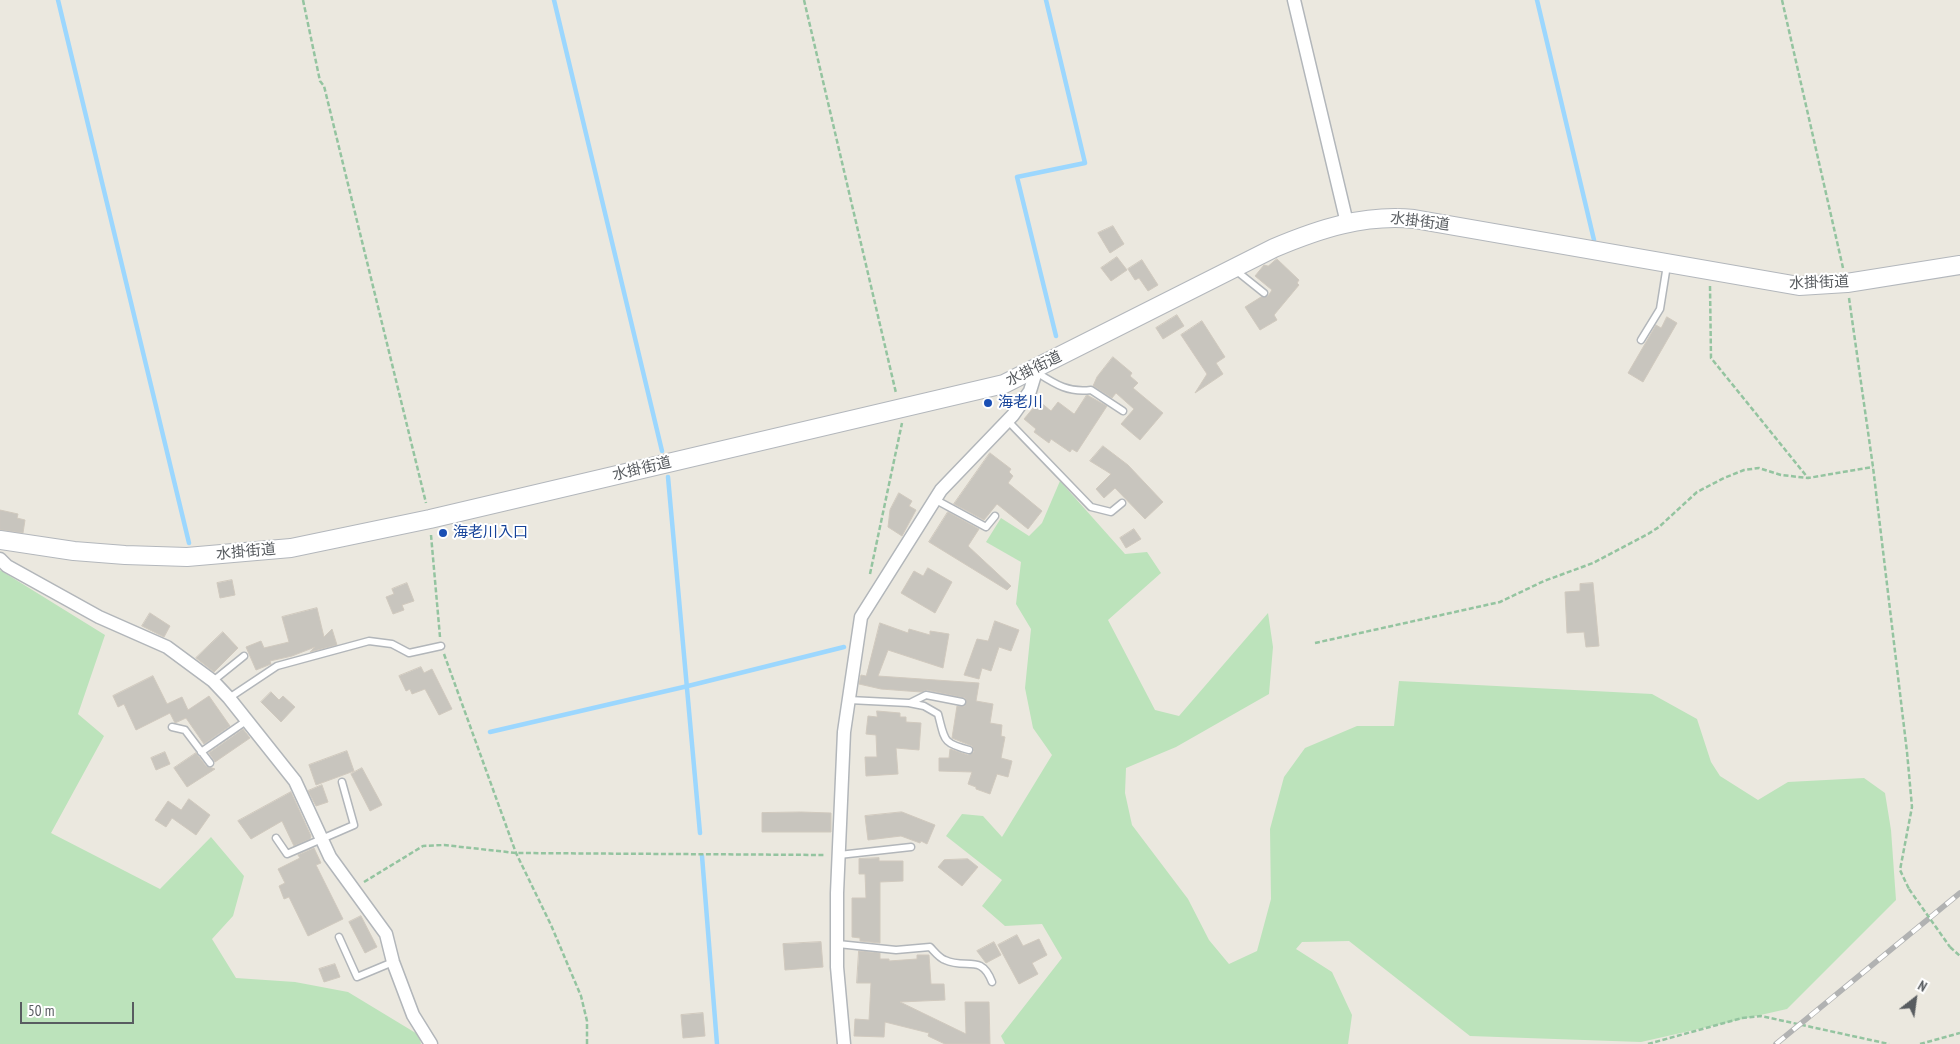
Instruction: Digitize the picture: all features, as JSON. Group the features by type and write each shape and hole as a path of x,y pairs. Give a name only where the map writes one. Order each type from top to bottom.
{"main road":[{"name":"水掛街道","path":"0,540 74,551 187,557 291,548 430,519 900,409 1004,384 1036,370 1232,268 1302,236 1347,222 1390,216 1414,219 1799,286 1847,283 1960,264"}],"street":[{"path":"1294,0 1347,222"},
{"path":"844,1044 837,967 839,855 844,732 861,617 941,490 1008,421 1030,391 1036,370"},
{"path":"0,559 7,566 84,609 167,647 213,681 229,698 294,781 330,858 386,934 393,962 413,1015 431,1044"}],"lane":[{"path":"1641,340 1660,309 1667,264"},
{"path":"1232,268 1264,293"},
{"path":"1036,370 1063,389 1076,392 1091,390 1123,411"},
{"path":"1008,421 1092,507 1111,512 1122,503"},
{"path":"936,500 986,527 995,516"},
{"path":"229,698 277,666 369,641 392,644 409,653 441,646"},
{"path":"213,681 244,656"},
{"path":"909,703 926,695 962,702"},
{"path":"849,700 909,703 924,706 938,714 945,740 950,745 969,750"},
{"path":"201,752 246,722"},
{"path":"172,727 184,730 210,763"},
{"path":"276,838 287,854 354,825 342,782"},
{"path":"839,855 911,847"},
{"path":"339,938 357,977 393,962"},
{"path":"838,944 896,950 930,947 944,960 959,964 975,963 981,966 987,970 992,982"}],"path":[{"path":"303,0 320,81 324,86 430,519 441,646 474,732 516,853 551,925 581,996 587,1021 588,1044"},
{"path":"804,0 900,409 902,425 870,579"},
{"path":"1782,0 1847,283 1873,468 1912,807 1900,870 1909,889 1950,947 1960,956"},
{"path":"1710,271 1711,358 1808,478"},
{"path":"1315,643 1500,602 1544,581 1593,562 1648,534 1659,527 1697,492 1744,470 1759,468 1781,475 1808,478 1873,468"},
{"path":"352,888 423,846 444,845 516,853 839,855"},
{"path":"1648,1044 1742,1018 1761,1016 1889,1044"},
{"path":"1920,1044 1960,1033"}],"green space":[{"path":"1060,481 1125,554 1147,552 1161,573 1108,620 1155,710 1179,716 1268,613 1273,647 1269,694 1176,747 1126,768 1125,793 1132,825 1188,899 1209,940 1229,964 1257,951 1271,899 1270,829 1284,777 1305,748 1357,726 1394,726 1399,681 1652,694 1697,719 1711,762 1720,776 1758,800 1788,782 1864,778 1885,793 1891,830 1896,900 1787,1009 1641,1042 1470,1036 1349,941 1302,942 1296,949 1332,972 1352,1015 1348,1044 1005,1044 1001,1036 1062,958 1042,924 1005,926 982,906 1002,880 946,836 962,814 983,816 1002,837 1052,755 1033,728 1025,688 1031,629 1016,604 1021,562 986,542 1001,518 1029,536 1042,523"},
{"path":"0,570 105,635 78,714 104,736 51,833 160,889 211,837 244,876 233,916 212,939 236,978 295,982 348,992 419,1035 421,1044 0,1044"}],"building":[{"path":"1113,226 1124,244 1110,253 1098,233"},
{"path":"1117,257 1127,270 1111,281 1101,268"},
{"path":"1277,259 1299,280 1297,283 1299,285 1274,315 1277,320 1260,330 1245,307 1261,297 1268,296 1272,290 1255,276 1264,265 1268,266"},
{"path":"1142,260 1158,285 1148,291 1139,278 1135,280 1128,269"},
{"path":"1177,315 1184,326 1163,339 1156,328"},
{"path":"1667,317 1677,323 1643,382 1628,373 1656,325 1661,328"},
{"path":"1202,321 1225,357 1216,363 1223,374 1195,393 1207,374 1181,335"},
{"path":"1113,357 1132,373 1130,376 1138,383 1133,388 1163,413 1140,440 1121,424 1134,409 1116,393 1112,398 1093,386 1097,377"},
{"path":"1087,395 1107,406 1077,452 1072,449 1070,452 1051,439 1049,443 1034,432 1036,429 1024,419 1039,401 1051,411 1058,402 1074,414"},
{"path":"1103,446 1128,465 1163,502 1145,519 1115,488 1104,498 1096,489 1111,474 1090,461"},
{"path":"990,453 1011,469 1009,472 1013,476 1008,483 1042,511 1028,529 997,504 984,520 954,504"},
{"path":"899,493 912,501 909,506 916,510 902,536 888,527 890,510"},
{"path":"0,510 18,514 17,518 25,520 23,533 0,530"},
{"path":"948,512 979,529 968,546 1011,586 1007,590 929,542"},
{"path":"1134,529 1141,539 1126,548 1120,538"},
{"path":"928,568 952,582 935,613 901,593 914,571 923,576"},
{"path":"232,580 235,595 220,598 217,583"},
{"path":"407,583 414,601 402,605 404,610 393,614 386,597 394,594 392,589"},
{"path":"1593,583 1599,646 1586,647 1584,632 1567,633 1565,592 1580,591 1580,584"},
{"path":"317,608 324,637 332,629 337,645 310,652 315,647 292,656 270,661 271,664 256,670 246,647 261,641 264,648 289,642 282,617"},
{"path":"150,613 170,626 164,637 142,626"},
{"path":"995,621 1019,630 1011,651 999,647 991,671 982,668 979,679 964,675 977,639 988,641"},
{"path":"880,623 908,633 909,629 930,635 930,631 949,634 943,668 888,650 878,676 979,683 976,701 993,704 990,723 1002,725 1001,736 1005,737 1001,758 1012,761 1008,777 997,774 990,794 968,784 972,772 939,771 939,758 949,758 950,749 968,755 974,752 972,746 952,738 957,706 965,706 965,698 927,690 921,692 881,689 859,684 861,675 866,676"},
{"path":"223,632 238,648 214,672 196,658"},
{"path":"421,667 424,673 432,669 452,709 439,715 425,689 412,694 410,689 406,691 399,676"},
{"path":"153,676 167,704 182,697 188,710 209,696 230,726 204,744 186,718 175,723 170,713 136,730 124,704 118,707 113,696"},
{"path":"271,692 279,700 283,696 295,707 281,722 261,702"},
{"path":"877,711 900,713 900,717 906,717 906,722 921,723 919,750 896,748 898,774 866,776 865,757 877,757 876,735 866,734 868,716 877,717"},
{"path":"243,729 250,738 215,762 209,753"},
{"path":"347,751 354,771 316,785 309,765"},
{"path":"165,752 170,764 156,770 151,758"},
{"path":"196,753 206,766 215,769 187,787 174,768"},
{"path":"362,768 382,805 370,811 351,774"},
{"path":"322,785 328,802 316,806 308,791"},
{"path":"291,792 311,836 310,839 294,846 282,821 251,839 238,821"},
{"path":"189,799 210,815 196,835 172,818 166,827 155,820 168,801 181,810"},
{"path":"902,812 935,825 927,844 901,836 868,840 865,816"},
{"path":"762,813 831,813 831,832 762,832"},
{"path":"314,848 321,863 316,865 343,919 308,936 289,897 284,899 279,886 285,883 278,869 300,858 298,855"},
{"path":"879,858 879,861 903,861 903,881 880,882 880,943 860,941 860,938 852,937 852,898 866,898 865,874 859,874 859,859"},
{"path":"968,859 978,867 962,886 938,867 944,860"},
{"path":"361,916 377,947 365,953 349,922"},
{"path":"1017,935 1023,946 1039,939 1047,955 1032,963 1038,974 1019,984 998,945"},
{"path":"821,942 823,967 785,970 783,944"},
{"path":"994,942 1001,955 986,963 977,951"},
{"path":"859,951 880,953 880,959 889,959 889,961 917,959 917,955 929,955 931,984 944,984 945,1000 900,1002 966,1034 965,1002 989,1002 990,1044 945,1044 928,1036 929,1033 885,1022 884,1037 854,1036 855,1019 869,1020 871,983 857,983"},
{"path":"335,964 340,977 324,982 319,969"},
{"path":"703,1013 705,1036 683,1038 681,1015"}],"waterway":[{"path":"58,0 189,543"},
{"path":"554,0 662,451"},
{"path":"1046,0 1085,163 1017,177 1056,336"},
{"path":"1537,0 1594,240"},
{"path":"668,477 700,833"},
{"path":"490,732 844,647"},
{"path":"702,856 717,1044"}],"railway":[{"path":"1776,1044 1960,893"}],"place":[{"name":"海老川","path":"988,403"},
{"name":"海老川入口","path":"443,533"}]}
